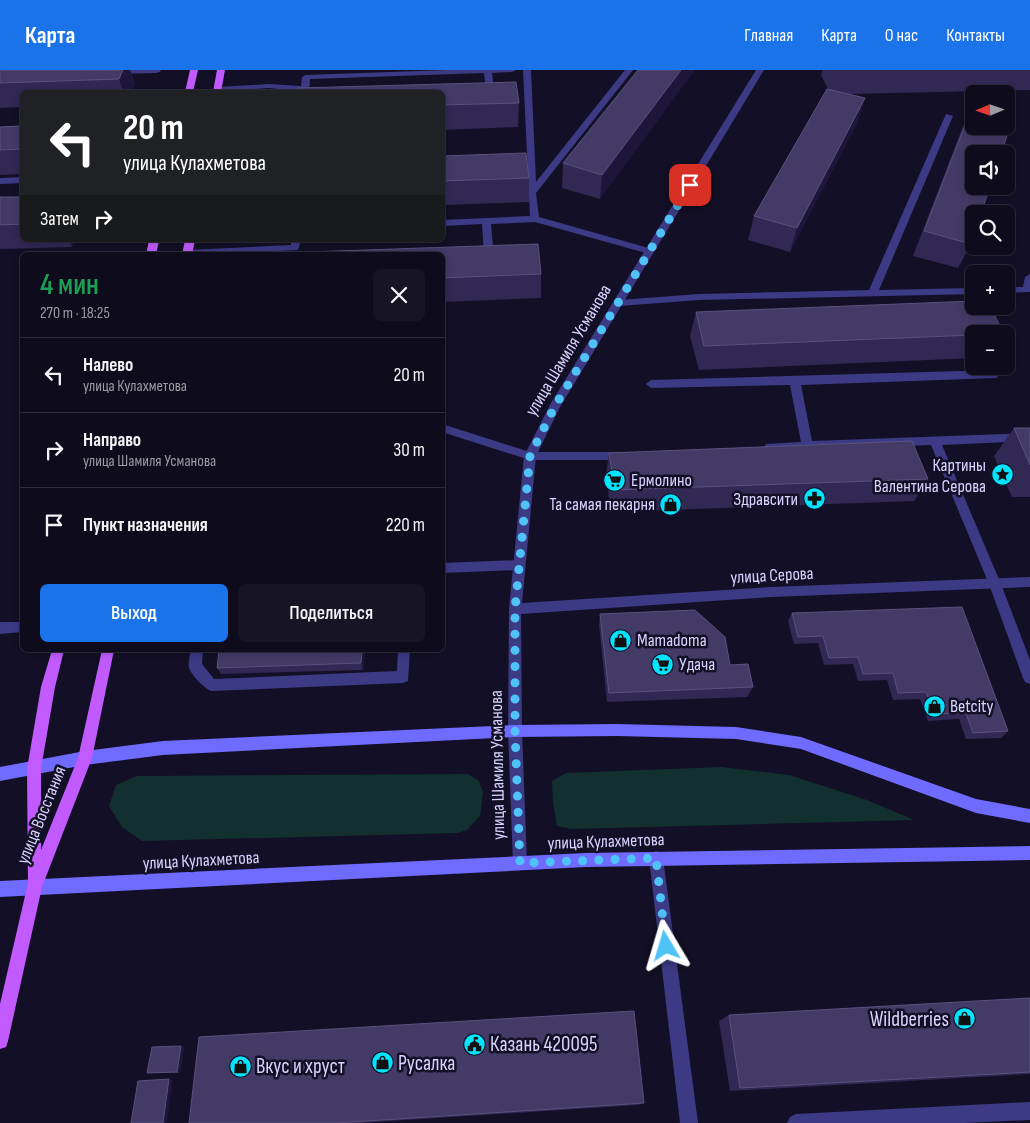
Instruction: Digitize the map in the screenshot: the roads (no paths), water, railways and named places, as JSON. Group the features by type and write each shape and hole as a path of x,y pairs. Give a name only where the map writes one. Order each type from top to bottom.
{"main road":[{"path":"189,90 194,70"},
{"path":"217,90 222,70"},
{"name":"улица Восстания","path":"34,887 34,769 48,686 57,652"},
{"name":"улица Восстания","path":"0,1041 34,887 85,758 108,652"},
{"path":"85,758 163,748 515,731 617,730 736,733 801,743 976,806 1030,816"},
{"name":"улица Восстания","path":"34,769 85,758"},
{"path":"0,774 34,769"},
{"name":"улица Кулахметова","path":"0,889 656,858 1030,853"}],"street":[{"path":"305,90 306,77 512,70"},
{"path":"527,70 532,193 535,219"},
{"path":"532,193 629,70"},
{"name":"улица Шамиля Усманова","path":"520,863 515,731 515,609 530,456 555,406 760,70"},
{"path":"108,72 157,71"},
{"path":"481,100 491,100 488,71"},
{"path":"228,90 270,86 298,90"},
{"path":"873,293 949,116"},
{"path":"0,181 20,180"},
{"path":"445,223 535,219 649,251"},
{"path":"470,259 489,258 486,221"},
{"path":"223,252 295,248"},
{"path":"1015,290 1027,290 1030,277"},
{"path":"619,303 699,296 965,291"},
{"path":"651,384 967,375"},
{"path":"794,381 807,445"},
{"path":"445,429 530,456 639,455"},
{"path":"760,448 1030,437"},
{"path":"935,440 995,584 1030,678"},
{"path":"445,568 519,564"},
{"name":"улица Серова","path":"515,609 771,592 1030,582"},
{"path":"0,628 20,627"},
{"path":"197,652 196,666 211,685 403,677 404,652"},
{"path":"656,858 689,1123"},
{"path":"796,1123 1030,1111"}],"place":[{"name":"Картины Валентина Серова","path":"1002,475"},
{"name":"Ермолино","path":"615,480"},
{"name":"Здравсити","path":"814,499"},
{"name":"Та самая пекарня","path":"671,504"},
{"name":"Mamadoma","path":"621,640"},
{"name":"Удача","path":"663,664"},
{"name":"Betcity","path":"934,706"},
{"name":"Wildberries","path":"965,1019"},
{"name":"Казань 420095","path":"474,1044"},
{"name":"Русалка","path":"382,1063"},
{"name":"Вкус и хруст","path":"240,1066"}]}
